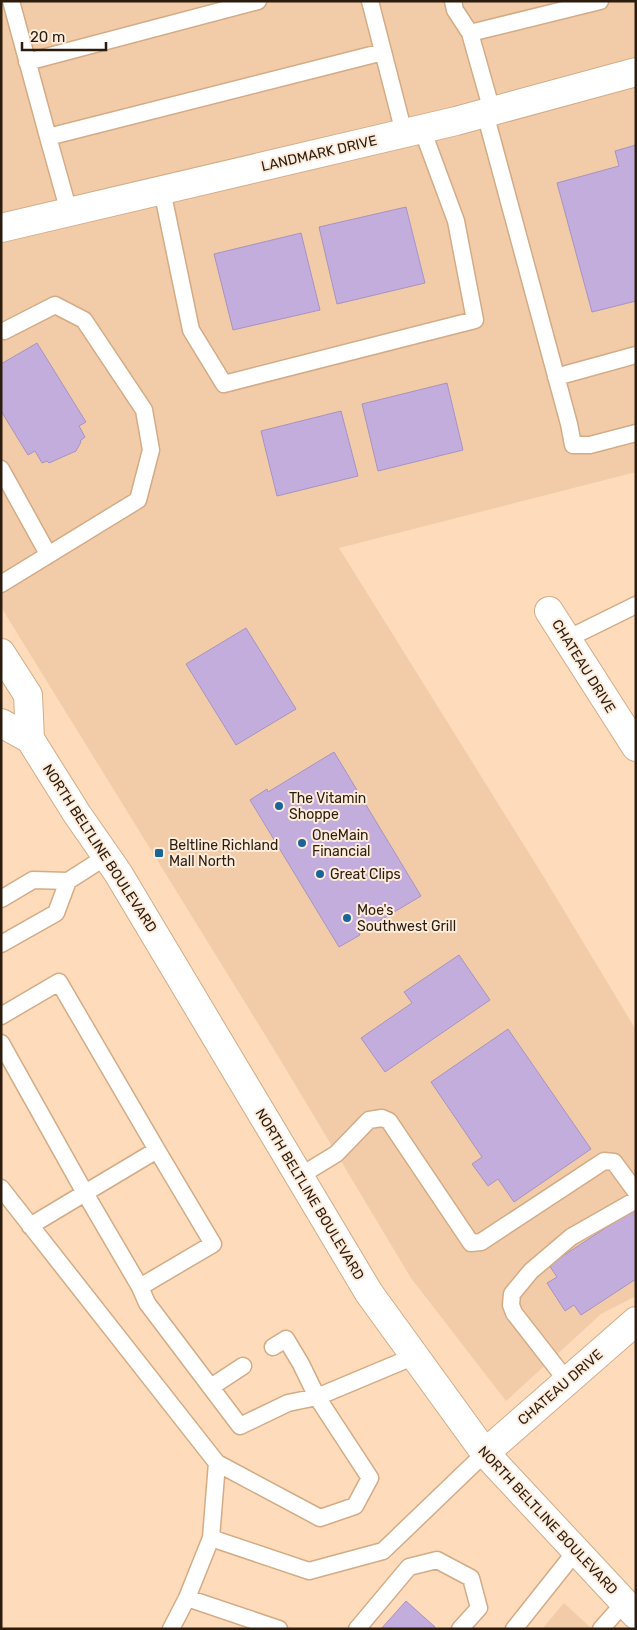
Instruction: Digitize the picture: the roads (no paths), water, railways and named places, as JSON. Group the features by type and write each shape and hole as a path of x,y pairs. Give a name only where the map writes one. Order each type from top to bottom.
{"main road":[{"name":"LANDMARK DRIVE","path":"1,228 413,131 636,72"},
{"name":"CHATEAU DRIVE","path":"549,611 636,748"},
{"name":"NORTH BELTLINE BOULEVARD","path":"1,653 28,695 30,739"},
{"name":"NORTH BELTLINE BOULEVARD","path":"1,723 30,739 77,814 107,856 369,1293 485,1453 630,1609"},
{"name":"CHATEAU DRIVE","path":"485,1453 636,1321"}],"lane":[{"path":"11,1 69,212"},
{"path":"27,62 258,1"},
{"path":"162,190 192,330 224,384 475,320 456,221 413,131 383,52 370,1"},
{"path":"453,1 455,10 470,33 573,445 590,445 636,433"},
{"path":"470,33 600,1"},
{"path":"48,138 383,52"},
{"path":"1,584 138,500 151,450 144,410 84,320 55,305 4,331"},
{"path":"556,377 636,356"},
{"path":"1,469 48,554"},
{"path":"567,639 636,605"},
{"path":"1,944 56,913 68,882 107,856"},
{"path":"1,898 33,880 68,882"},
{"path":"1,1016 59,982 213,1244 140,1287"},
{"path":"1,1043 140,1287 147,1303 240,1426 288,1403 317,1397 415,1356"},
{"path":"300,1176 336,1154 369,1120 382,1118 389,1121 471,1243 481,1242 604,1161 614,1162 636,1192"},
{"path":"30,1226 157,1150"},
{"path":"1,1188 217,1463 320,1518 355,1506 370,1478 317,1397 301,1364 286,1340 273,1347"},
{"path":"568,1381 514,1313 510,1305 512,1294 531,1271 570,1237 636,1200"},
{"path":"211,1387 243,1366"},
{"path":"211,1538 309,1572 383,1550 485,1453"},
{"path":"171,1629 187,1598 211,1538 217,1463"},
{"path":"514,1629 576,1550"},
{"path":"357,1629 409,1567 437,1560 471,1578 479,1608 460,1629"},
{"path":"187,1598 279,1629"},
{"path":"601,1629 630,1609"}],"place":[{"name":"The Vitamin Shoppe","path":"279,806"},
{"name":"OneMain Financial","path":"302,843"},
{"name":"Beltline Richland Mall North","path":"159,853"},
{"name":"Great Clips","path":"320,874"},
{"name":"Moe's Southwest Grill","path":"347,918"}]}
